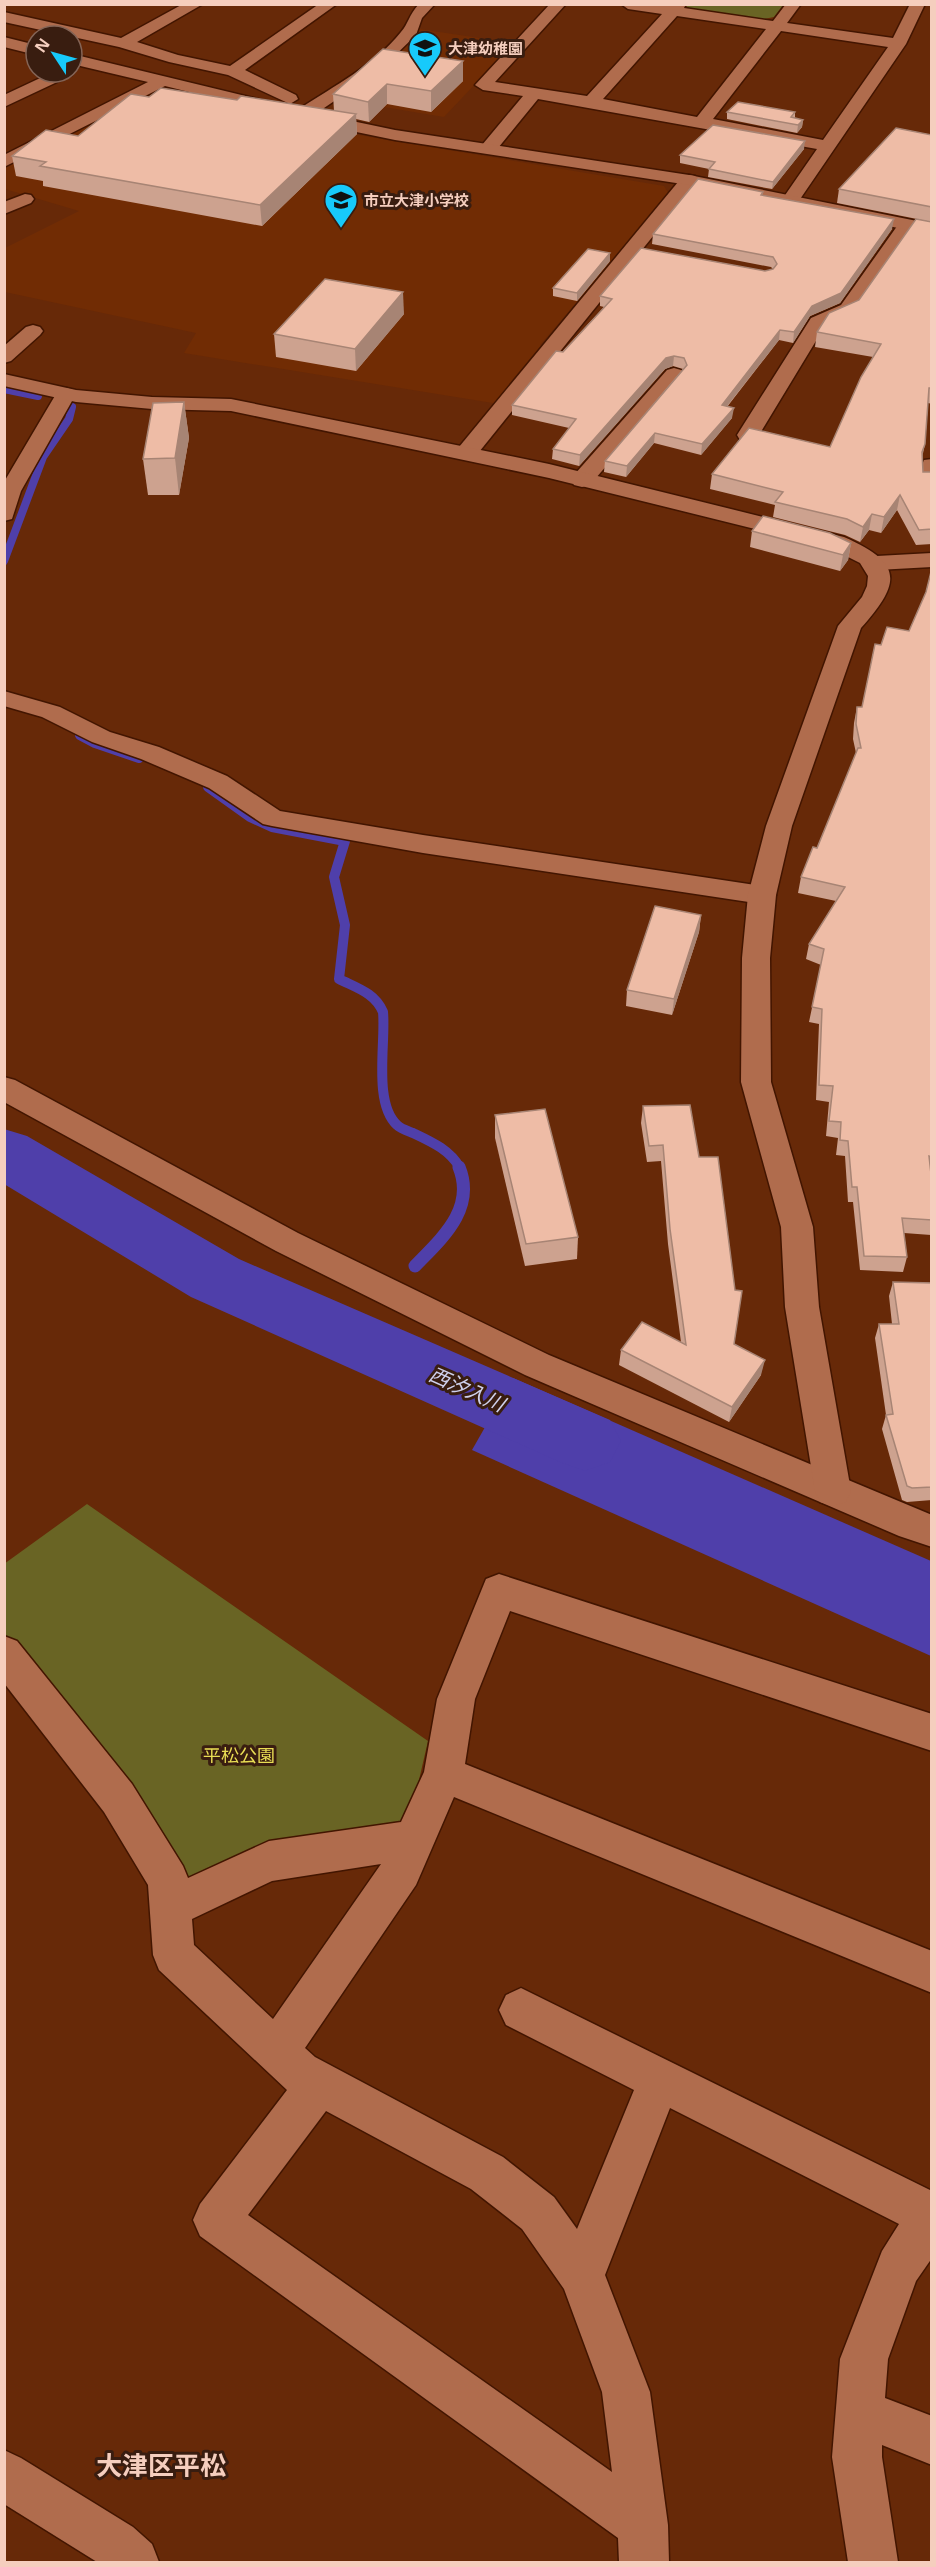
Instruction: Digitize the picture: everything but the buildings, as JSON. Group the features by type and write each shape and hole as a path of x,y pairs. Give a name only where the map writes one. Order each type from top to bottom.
{"street":[{"path":"123,43 196,4"},
{"path":"233,71 330,4"},
{"path":"305,112 375,66 410,32 415,17 428,4"},
{"path":"559,4 483,85 591,102 828,146"},
{"path":"628,4 676,8 777,27 898,45"},
{"path":"701,123 794,4"},
{"path":"790,201 898,45 918,4"},
{"path":"591,102 676,8"},
{"path":"25,21 50,9"},
{"path":"4,17 123,43 175,59 233,71 305,112"},
{"path":"8,46 24,48"},
{"path":"84,65 305,112 396,135 689,180 932,230"},
{"path":"4,162 164,81"},
{"path":"4,102 41,84"},
{"path":"488,149 534,93"},
{"path":"600,122 617,108"},
{"path":"467,452 689,180"},
{"path":"4,193 25,199 4,210"},
{"path":"748,435 818,322 848,309 907,226"},
{"path":"633,248 656,252"},
{"path":"33,331 5,375 66,394 152,404 231,405 467,452 836,542 861,552 876,563 880,574 879,587 866,610 850,626 779,826 762,895 756,958 756,1082 797,1227 802,1306 833,1491"},
{"path":"582,480 674,374"},
{"path":"4,514 10,491 66,394"},
{"path":"876,563 928,564"},
{"path":"4,698 51,712 101,737 150,753 218,782 272,818 402,841 762,895"},
{"path":"4,1088 287,1242 537,1365 932,1531"},
{"path":"276,2052 401,1871 444,1774 456,1699 499,1591 932,1733"},
{"path":"4,1653 118,1798 168,1880 174,1955 299,2073 488,2173 538,2213 582,2275 626,2392 644,2544"},
{"path":"444,1774 932,1972"},
{"path":"170,1908 269,1861 413,1840"},
{"path":"521,2010 932,2216 898,2267 864,2359 857,2457 873,2562"},
{"path":"582,2275 660,2079"},
{"path":"319,2084 216,2220 644,2544"},
{"path":"860,2412 932,2441"},
{"path":"4,2475 115,2545 134,2562"}],"shaded area":[{"name":"大津幼稚園","path":"419,29 514,43 444,117 336,99 382,67"},
{"name":"市立大津小学校","path":"157,88 304,126 664,186 669,194 540,345 543,348 499,404 184,353 196,333 5,292 5,248 79,211 5,189 5,164"},
{"path":"513,1378 931,1561 931,1656 472,1450"}],"green space":[{"path":"684,5 783,5 774,17 764,19 691,9"},
{"name":"平松公園","path":"87,1504 428,1741 413,1806 397,1859 276,1870 186,1915 5,1642 4,1564"}],"waterway":[{"path":"4,389 38,396"},
{"path":"4,561 43,457 69,419 72,407"},
{"path":"80,735 95,743 139,758"},
{"path":"208,787 250,817 272,827 345,841 334,877 345,925 339,979 370,996 380,1005 383,1012 383,1087 390,1115 400,1128 446,1151 460,1168"},
{"name":"西汐入川","path":"4,1153 215,1278 585,1441"},
{"path":"415,1266 436,1245 454,1222 460,1209 463,1182 459,1167"}],"place":[{"name":"大津幼稚園","path":"425,77"},
{"name":"市立大津小学校","path":"341,229"}],"district":[{"name":"大津区平松","path":"161,2465"}]}
